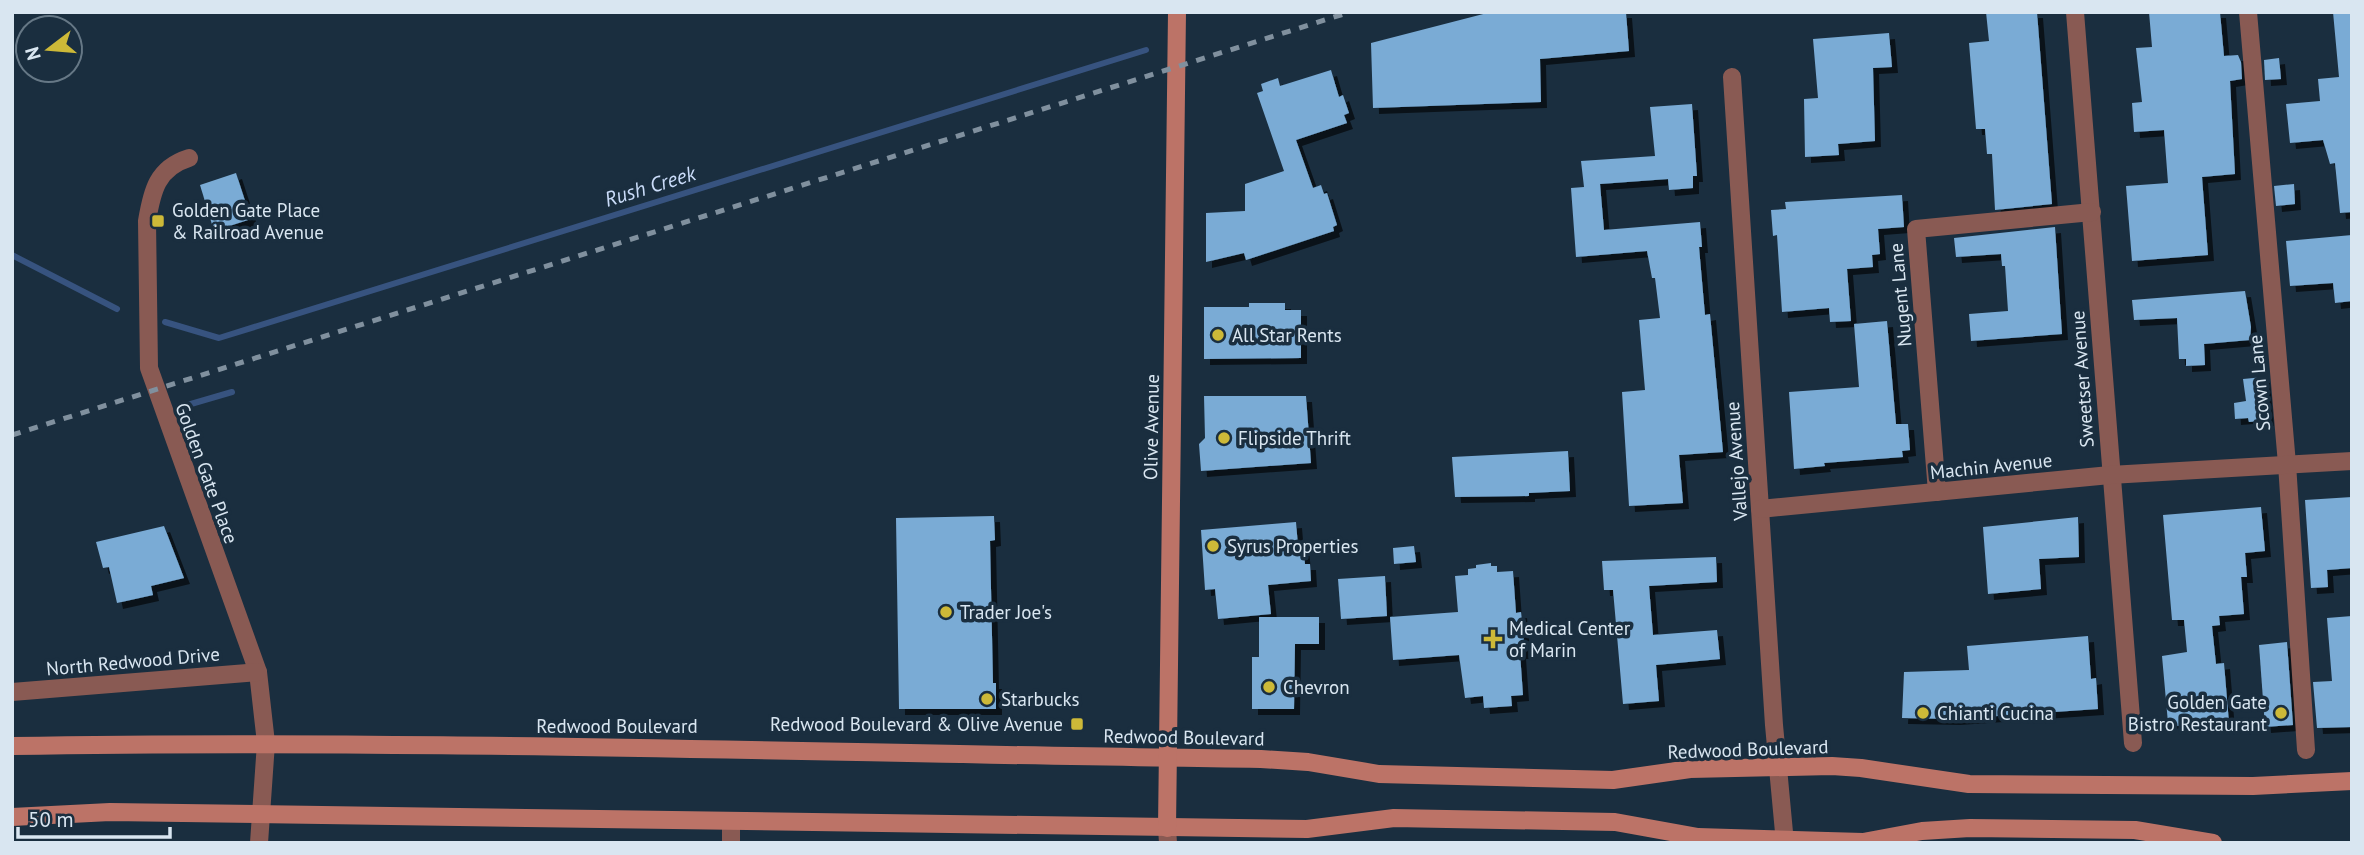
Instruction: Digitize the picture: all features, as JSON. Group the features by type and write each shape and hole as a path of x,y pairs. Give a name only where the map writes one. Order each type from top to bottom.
{"main road":[{"name":"Olive Avenue","path":"1168,835 1177,12"},
{"name":"Redwood Boulevard","path":"12,746 266,743 726,748 1308,762 1379,774 1613,780 1690,768 1779,767 1861,768 1969,784 2253,786 2352,781"},
{"path":"12,817 110,812 731,823 1168,835 1307,829 1408,818 1615,822 1698,837 1785,841 1863,842 1922,831 1970,828 2135,830 2213,843"}],"street":[{"name":"Sweetser Avenue","path":"2075,12 2133,743"},
{"name":"Scown Lane","path":"2248,12 2287,464 2306,750"},
{"name":"Vallejo Avenue","path":"1732,77 1785,841"},
{"name":"Golden Gate Place","path":"190,158 165,170 157,180 151,197 148,221 149,368 258,671 266,743 258,843"},
{"name":"Nugent Lane","path":"1937,492 1916,229 2092,212"},
{"name":"Machin Avenue","path":"1760,509 2110,475 2352,461"},
{"name":"North Redwood Drive","path":"12,692 258,671"},
{"path":"731,823 731,843"}],"building":[{"path":"1491,12 1626,12 1629,51 1540,59 1541,102 1373,108 1371,43"},
{"path":"1986,12 2037,12 2052,204 1995,210 1992,154 1987,154 1985,129 1976,129 1969,43 1989,41"},
{"path":"2149,12 2220,12 2224,56 2238,55 2241,62 2242,79 2230,81 2235,174 2202,177 2208,255 2132,261 2126,186 2168,183 2164,130 2134,132 2132,103 2142,102 2136,48 2152,47"},
{"path":"2333,12 2352,12 2352,212 2340,213 2335,163 2330,164 2323,140 2290,143 2286,104 2320,101 2318,79 2339,77"},
{"path":"1889,33 1892,67 1873,68 1875,141 1838,144 1839,155 1805,157 1804,99 1818,98 1813,39"},
{"path":"2279,58 2281,79 2265,80 2264,60"},
{"path":"1331,70 1339,97 1343,95 1349,113 1344,115 1347,123 1296,140 1313,188 1321,185 1324,194 1327,193 1337,225 1333,227 1334,231 1246,260 1244,253 1206,262 1206,213 1245,211 1245,184 1284,171 1257,93 1263,91 1261,84 1278,78 1280,86"},
{"path":"1692,104 1697,176 1693,176 1693,188 1669,190 1668,179 1600,184 1604,230 1700,222 1702,247 1699,247 1705,315 1710,314 1723,452 1679,455 1683,503 1629,506 1622,392 1645,390 1639,320 1660,318 1655,278 1652,278 1647,251 1576,257 1571,188 1584,187 1581,161 1655,156 1650,107"},
{"path":"236,173 251,219 214,231 200,185"},
{"path":"2294,184 2295,204 2276,206 2274,186"},
{"path":"1902,195 1904,227 1878,229 1880,254 1872,255 1873,267 1847,269 1851,321 1830,322 1829,308 1782,312 1777,235 1773,236 1771,210 1786,209 1785,202"},
{"path":"2055,227 2062,334 1971,341 1969,314 2008,311 2005,266 2002,266 2001,254 1956,257 1954,238"},
{"path":"2352,235 2352,301 2335,303 2333,283 2290,286 2286,241"},
{"path":"2245,291 2251,327 2250,340 2204,344 2205,365 2186,366 2186,359 2179,359 2177,318 2134,320 2132,300"},
{"path":"1249,303 1285,303 1285,310 1301,310 1301,358 1204,359 1204,307 1249,307"},
{"path":"1887,321 1896,424 1908,424 1910,450 1902,451 1903,457 1824,463 1825,466 1794,469 1789,392 1859,387 1854,324"},
{"path":"2264,377 2268,420 2249,422 2248,418 2235,419 2234,403 2246,401 2243,379"},
{"path":"1204,396 1306,396 1311,463 1201,471 1199,444 1205,438"},
{"path":"1568,451 1570,491 1529,493 1529,496 1455,497 1452,457"},
{"path":"2352,497 2352,568 2327,570 2328,587 2311,588 2305,500"},
{"path":"2261,507 2265,551 2245,553 2247,577 2241,577 2244,614 2219,616 2220,625 2212,626 2216,664 2224,663 2229,723 2176,726 2175,722 2168,723 2162,656 2187,652 2184,620 2172,620 2163,515"},
{"name":"Trader Joe's","path":"994,516 995,540 990,541 996,709 899,709 896,518"},
{"path":"2078,517 2079,557 2039,559 2041,589 1988,594 1983,527"},
{"path":"1296,522 1298,546 1303,545 1305,564 1310,564 1311,581 1268,585 1271,614 1218,619 1215,589 1205,590 1201,530"},
{"path":"164,526 184,578 151,586 153,595 117,603 109,567 103,568 96,542"},
{"path":"1414,546 1416,562 1394,564 1393,548"},
{"path":"1716,557 1717,582 1649,586 1653,635 1717,630 1720,659 1656,665 1659,701 1623,704 1613,590 1604,590 1602,561"},
{"path":"1491,563 1491,566 1497,566 1497,572 1513,571 1516,613 1521,612 1525,653 1520,653 1523,695 1511,696 1512,706 1484,708 1483,696 1465,698 1459,655 1393,660 1390,617 1458,612 1455,576 1468,575 1468,569"},
{"path":"1385,576 1387,616 1341,619 1338,579"},
{"path":"2352,616 2352,727 2317,728 2313,682 2332,681 2327,618"},
{"path":"1259,617 1319,617 1319,644 1295,644 1294,709 1252,709 1252,657 1259,657"},
{"path":"2088,636 2091,679 2096,678 2098,709 1954,719 1902,718 1904,672 1969,670 1967,646"},
{"path":"2287,642 2293,725 2265,727 2259,645"}],"waterway":[{"name":"Rush Creek","path":"165,322 219,338 1146,50"},
{"name":"Rush Creek","path":"12,255 117,309"},
{"path":"184,406 232,392"}],"railway":[{"path":"12,435 1350,12"}],"place":[{"name":"Golden Gate Place & Railroad Avenue","path":"158,221"},
{"name":"All Star Rents","path":"1218,335"},
{"name":"Flipside Thrift","path":"1224,438"},
{"name":"Syrus Properties","path":"1213,546"},
{"name":"Trader Joe's","path":"946,612"},
{"name":"Medical Center of Marin","path":"1493,639"},
{"name":"Chevron","path":"1269,687"},
{"name":"Starbucks","path":"987,699"},
{"name":"Chianti Cucina","path":"1923,713"},
{"name":"Golden Gate Bistro Restaurant","path":"2281,713"},
{"name":"Redwood Boulevard & Olive Avenue","path":"1077,724"}]}
